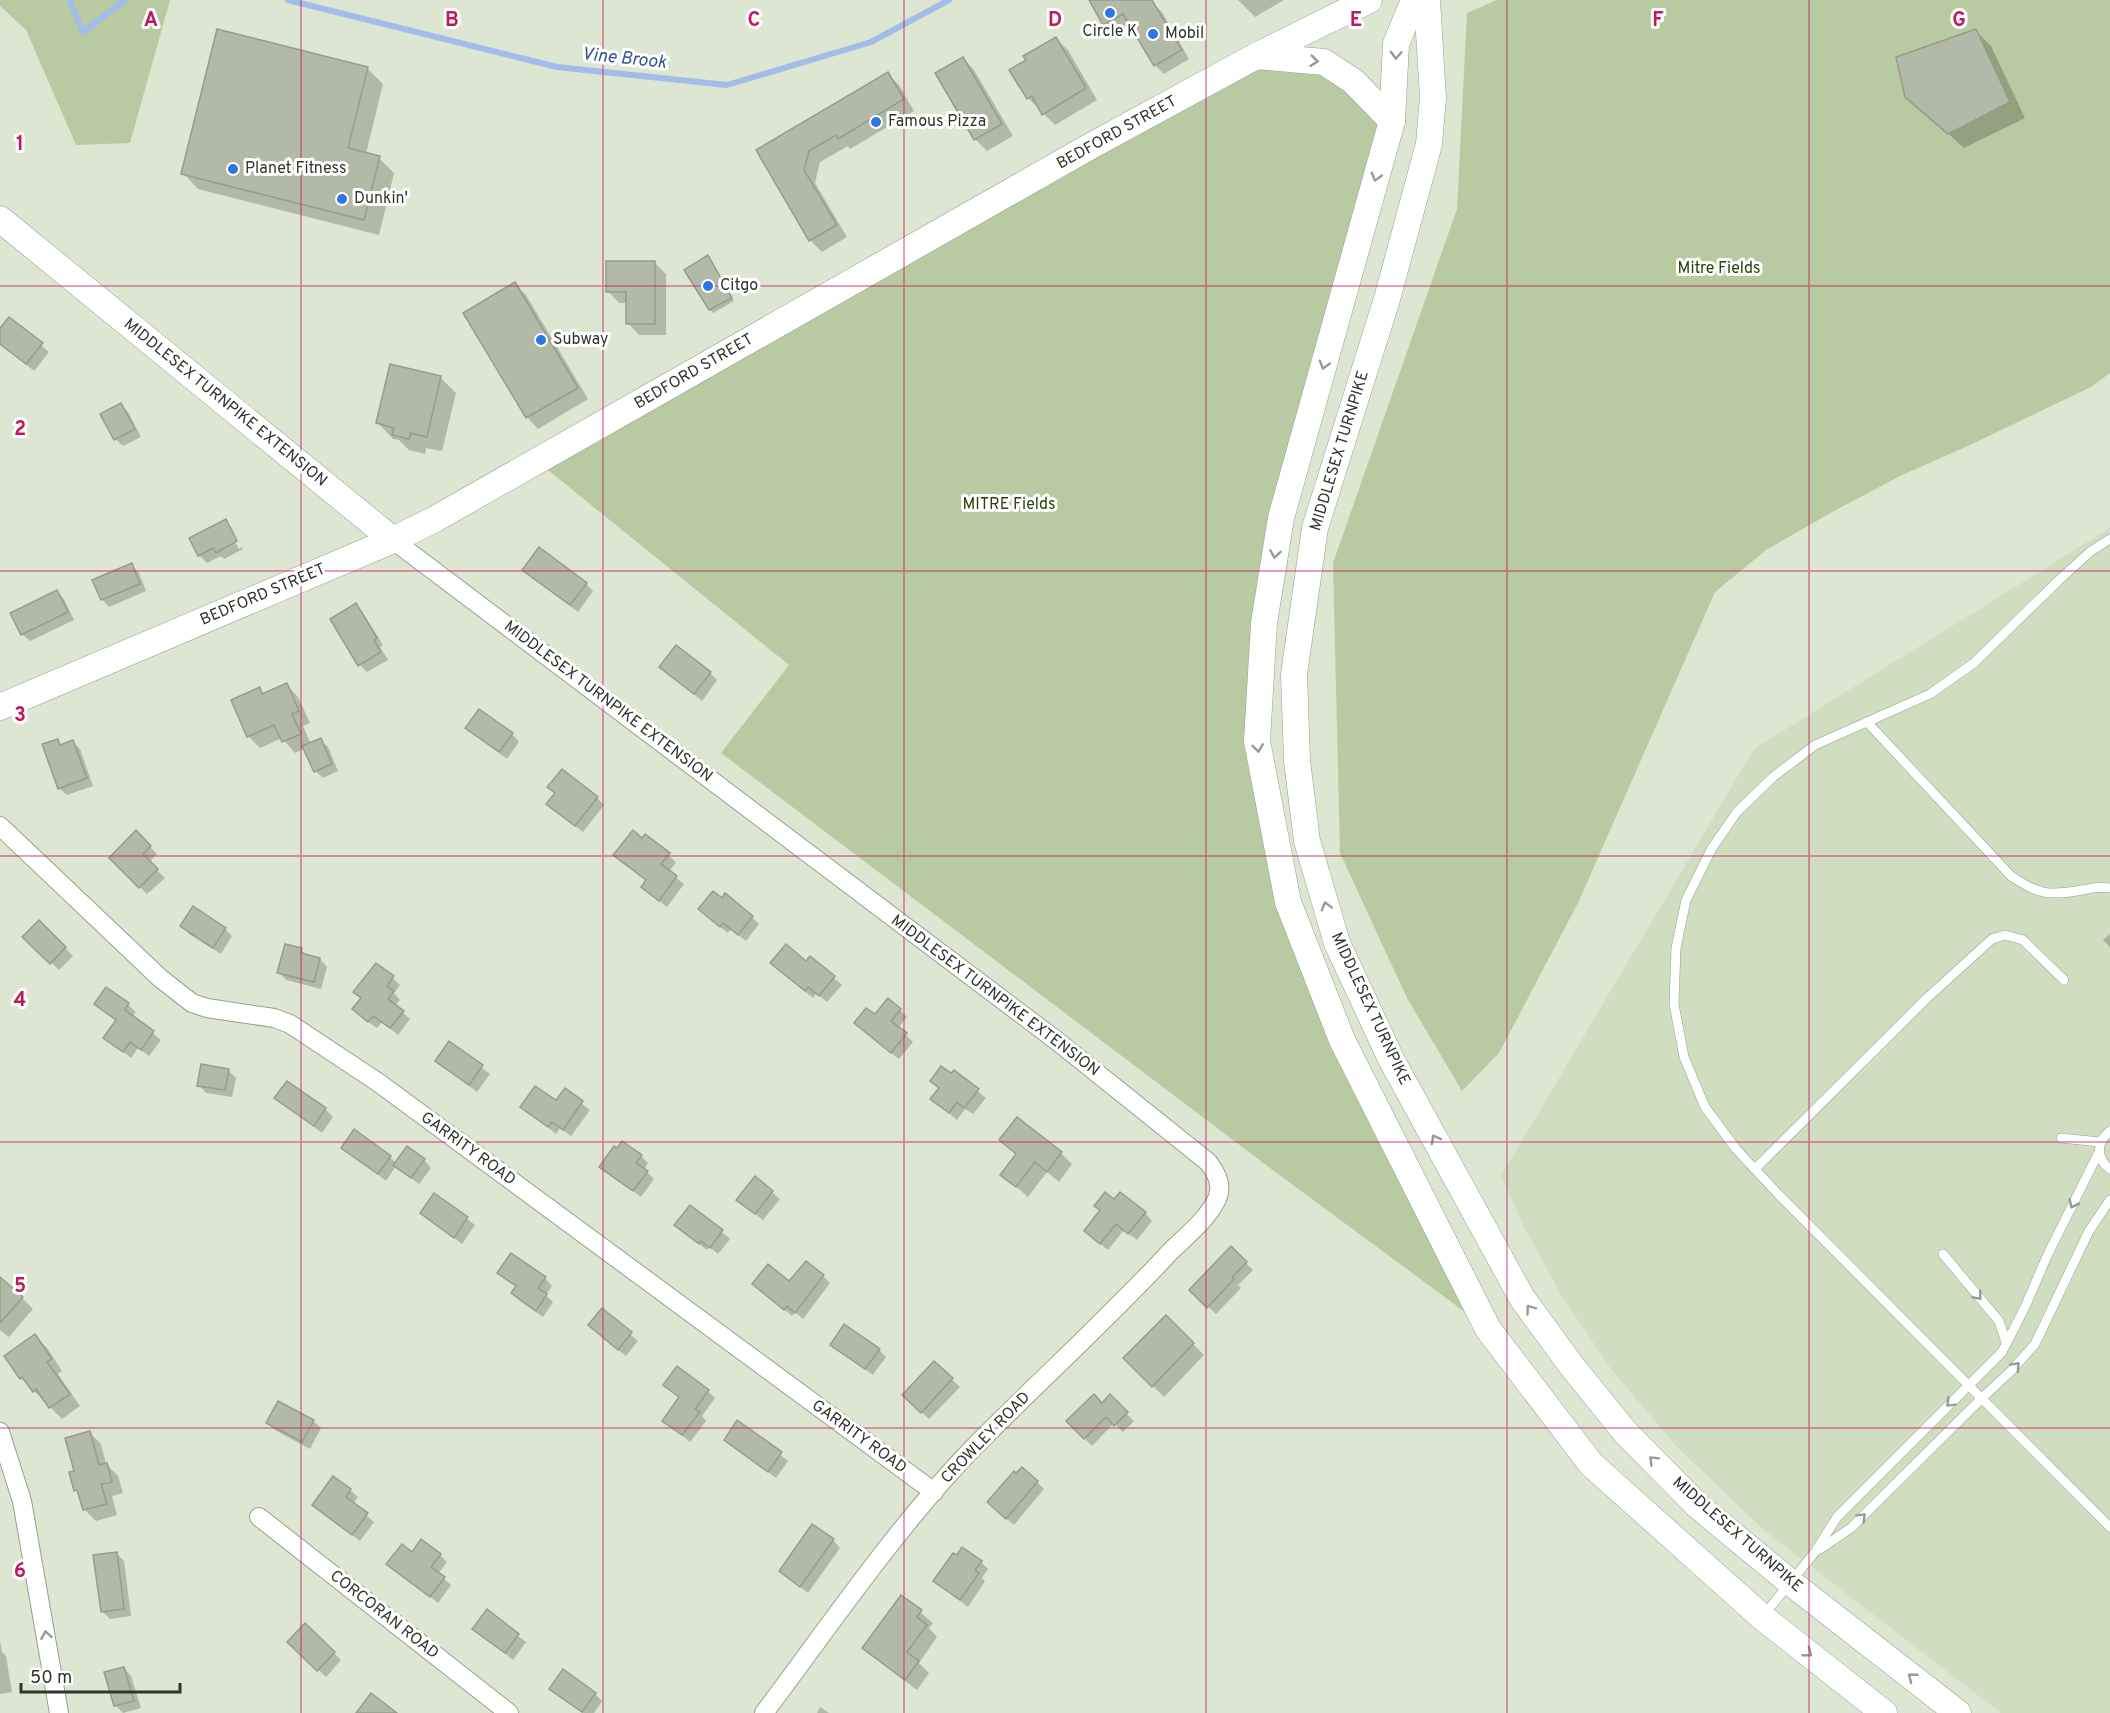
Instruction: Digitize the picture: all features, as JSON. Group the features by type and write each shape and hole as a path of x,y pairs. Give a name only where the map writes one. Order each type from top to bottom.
{"main road":[{"name":"BEDFORD STREET","path":"0,707 393,540 435,519 1089,147 1256,56 1369,0"},
{"name":"MIDDLESEX TURNPIKE","path":"1414,0 1396,44 1392,121 1281,518 1264,623 1257,741 1288,902 1342,1040 1488,1329 1591,1464 1762,1617 1884,1713"},
{"name":"MIDDLESEX TURNPIKE","path":"1427,0 1433,98 1430,144 1387,299 1315,528 1294,674 1297,761 1307,841 1337,943 1391,1059 1522,1298 1571,1365 1625,1432 1698,1506 1791,1583 1958,1713"},
{"path":"1256,56 1324,62 1353,81 1392,121"},
{"name":"MIDDLESEX TURNPIKE EXTENSION","path":"0,219 393,540"}],"street":[{"name":"MIDDLESEX TURNPIKE EXTENSION","path":"393,540 1057,1041 1208,1161 1218,1179"},
{"name":"GARRITY ROAD","path":"0,826 160,978 192,1003 207,1008 274,1018 290,1024 379,1083 934,1492"},
{"name":"CROWLEY ROAD","path":"764,1713 889,1545 970,1451 1154,1270 1210,1211 1218,1196 1218,1179"},
{"path":"0,1432 22,1501 59,1713"},
{"name":"CORCORAN ROAD","path":"259,1517 509,1713"}],"lane":[{"path":"2110,538 2059,579 1974,663 1930,694 1815,745 1773,777 1737,812 1712,848 1686,900 1676,948 1674,1004 1684,1057 1705,1107 1736,1149 2110,1527"},
{"path":"1867,722 2012,876 2032,890 2057,894 2102,887 2110,888"},
{"path":"1755,1168 1926,999 1992,939 2005,935 2023,940 2064,980"},
{"path":"1762,1617 1815,1552 1837,1517 2001,1352 2025,1307 2100,1147 2110,1131"},
{"path":"2061,1138 2100,1147"},
{"path":"2100,1147 2104,1164 2110,1169"},
{"path":"1815,1552 1851,1528 2013,1370 2035,1344 2089,1232 2110,1200"},
{"path":"1943,1254 1999,1321 2006,1342"}],"shaded area":[{"path":"2110,528 2110,1713 2001,1713 1765,1531 1677,1447 1611,1369 1560,1293 1524,1227 1501,1176 1754,749"}],"green space":[{"path":"0,0 170,0 130,143 76,145 26,30 0,6"},
{"name":"Mitre Fields","path":"1497,0 2110,0 2110,373 2091,387 1900,476 1834,511 1766,550 1715,592 1578,903 1499,1053 1462,1091 1407,998 1340,853 1333,563 1457,209 1467,13"},
{"name":"MITRE Fields","path":"1256,56 1324,62 1392,121 1281,518 1257,741 1288,902 1488,1329 1274,1171 721,753 789,665 538,462"}],"building":[{"path":"1089,0 1152,0 1182,50 1154,66 1123,14 1103,25"},
{"path":"217,29 368,67 348,148 380,156 364,220 181,174"},
{"path":"1976,29 2010,102 1948,134 1905,97 1896,57"},
{"path":"1056,37 1086,88 1042,115 1032,96 1027,99 1009,70 1026,60 1023,56"},
{"path":"963,57 1002,124 974,140 935,73"},
{"path":"888,72 904,99 838,139 836,135 809,151 804,170 837,225 809,241 756,150"},
{"path":"708,255 732,298 709,310 684,270"},
{"path":"606,261 655,261 655,324 626,324 626,292 606,292"},
{"path":"515,282 578,388 526,418 463,313"},
{"path":"9,317 43,343 26,364 0,344 0,328"},
{"path":"390,364 441,376 427,437 411,433 409,439 392,435 394,428 376,423"},
{"path":"121,403 135,429 114,440 100,414"},
{"path":"226,519 237,541 216,553 213,548 198,556 189,538"},
{"path":"539,547 587,583 570,605 522,570"},
{"path":"132,563 140,584 101,600 92,580"},
{"path":"57,590 68,612 21,635 10,613"},
{"path":"356,603 377,638 374,640 381,652 358,666 330,619"},
{"path":"676,645 711,672 694,694 659,667"},
{"path":"287,683 299,711 292,714 301,734 282,742 274,725 247,737 231,700 260,687 262,694"},
{"path":"479,709 513,733 499,752 465,728"},
{"path":"321,738 332,764 314,772 302,746"},
{"path":"58,739 60,745 73,740 87,778 58,789 42,744"},
{"path":"562,769 598,797 575,826 546,804 555,793 547,787"},
{"path":"136,830 151,846 143,854 158,869 139,888 109,858"},
{"path":"633,830 642,838 645,834 670,853 661,864 677,876 659,901 641,887 646,880 613,855"},
{"path":"713,891 722,898 725,893 753,916 738,935 723,923 720,927 698,909"},
{"path":"193,906 226,928 213,948 180,926"},
{"path":"39,920 66,947 50,964 22,937"},
{"path":"285,944 302,948 301,953 320,958 314,982 277,973"},
{"path":"786,944 806,961 810,956 835,976 819,996 808,987 805,991 770,963"},
{"path":"376,963 394,976 387,986 394,991 388,999 404,1011 390,1028 373,1016 368,1022 352,1009 361,998 353,992"},
{"path":"106,987 129,1003 125,1010 154,1031 141,1050 130,1042 123,1052 103,1038 116,1020 94,1004"},
{"path":"888,998 901,1009 891,1021 907,1033 891,1053 854,1023 866,1008 875,1014"},
{"path":"449,1041 483,1065 469,1085 435,1061"},
{"path":"201,1064 229,1069 225,1090 197,1086"},
{"path":"941,1066 951,1073 954,1070 979,1089 964,1108 957,1102 949,1113 930,1099 939,1088 930,1081"},
{"path":"287,1081 326,1108 314,1126 274,1098"},
{"path":"535,1086 556,1100 565,1088 583,1101 563,1130 552,1122 548,1127 520,1107"},
{"path":"1017,1117 1062,1152 1047,1172 1035,1162 1016,1187 1000,1175 1016,1154 999,1140"},
{"path":"354,1129 391,1156 378,1174 341,1148"},
{"path":"622,1141 642,1155 636,1163 648,1171 633,1191 599,1167 614,1146 617,1148"},
{"path":"407,1146 425,1159 411,1178 393,1165"},
{"path":"755,1176 773,1191 755,1214 736,1200"},
{"path":"1105,1192 1114,1199 1120,1192 1146,1212 1128,1234 1116,1224 1100,1244 1084,1231 1100,1210 1094,1206"},
{"path":"434,1193 468,1217 454,1238 420,1213"},
{"path":"690,1205 723,1230 710,1248 701,1241 699,1244 674,1225"},
{"path":"1231,1246 1247,1262 1207,1308 1189,1290"},
{"path":"511,1253 546,1277 538,1288 547,1294 536,1311 511,1293 516,1286 497,1273"},
{"path":"806,1261 824,1275 795,1313 787,1306 784,1310 752,1284 768,1264 789,1281"},
{"path":"0,1277 23,1297 0,1323"},
{"path":"602,1308 632,1332 618,1350 588,1325"},
{"path":"1166,1315 1194,1343 1152,1387 1123,1358"},
{"path":"844,1324 880,1349 865,1369 830,1345"},
{"path":"35,1334 52,1359 47,1362 70,1394 49,1408 36,1389 33,1392 22,1377 20,1379 4,1356"},
{"path":"934,1361 953,1378 921,1413 902,1395"},
{"path":"677,1366 709,1390 695,1409 700,1412 682,1435 662,1421 679,1397 663,1385"},
{"path":"1094,1394 1102,1403 1110,1394 1128,1412 1114,1426 1106,1417 1084,1439 1066,1421"},
{"path":"278,1401 314,1420 302,1442 266,1423"},
{"path":"737,1420 782,1452 768,1472 724,1440"},
{"path":"90,1431 99,1465 107,1463 112,1482 101,1484 107,1504 83,1510 77,1490 74,1491 69,1472 74,1471 65,1438"},
{"path":"1022,1467 1038,1481 1006,1519 987,1502 1014,1471 1016,1473"},
{"path":"333,1476 351,1489 346,1497 368,1513 352,1535 312,1505"},
{"path":"812,1524 834,1539 800,1587 779,1571"},
{"path":"421,1539 441,1554 431,1567 445,1577 430,1597 386,1564 402,1544 412,1552"},
{"path":"962,1547 982,1561 975,1570 979,1573 960,1600 933,1581 953,1553 957,1555"},
{"path":"117,1552 124,1609 101,1612 93,1555"},
{"path":"901,1595 922,1610 917,1617 927,1625 907,1652 919,1661 905,1680 862,1648"},
{"path":"487,1609 519,1634 505,1653 472,1629"},
{"path":"305,1623 335,1652 317,1671 287,1642"},
{"path":"124,1667 134,1701 114,1706 104,1672"},
{"path":"563,1669 596,1693 582,1712 549,1689"},
{"path":"371,1693 397,1713 356,1713"}],"waterway":[{"name":"Vine Brook","path":"69,0 83,32 125,0"},
{"name":"Vine Brook","path":"288,0 557,67 727,85 871,42 949,0"}],"place":[{"name":"Circle K","path":"1110,13"},
{"name":"Mobil","path":"1153,34"},
{"name":"Famous Pizza","path":"876,122"},
{"name":"Planet Fitness","path":"233,169"},
{"name":"Dunkin'","path":"342,199"},
{"name":"Citgo","path":"708,286"},
{"name":"Subway","path":"541,340"}]}
